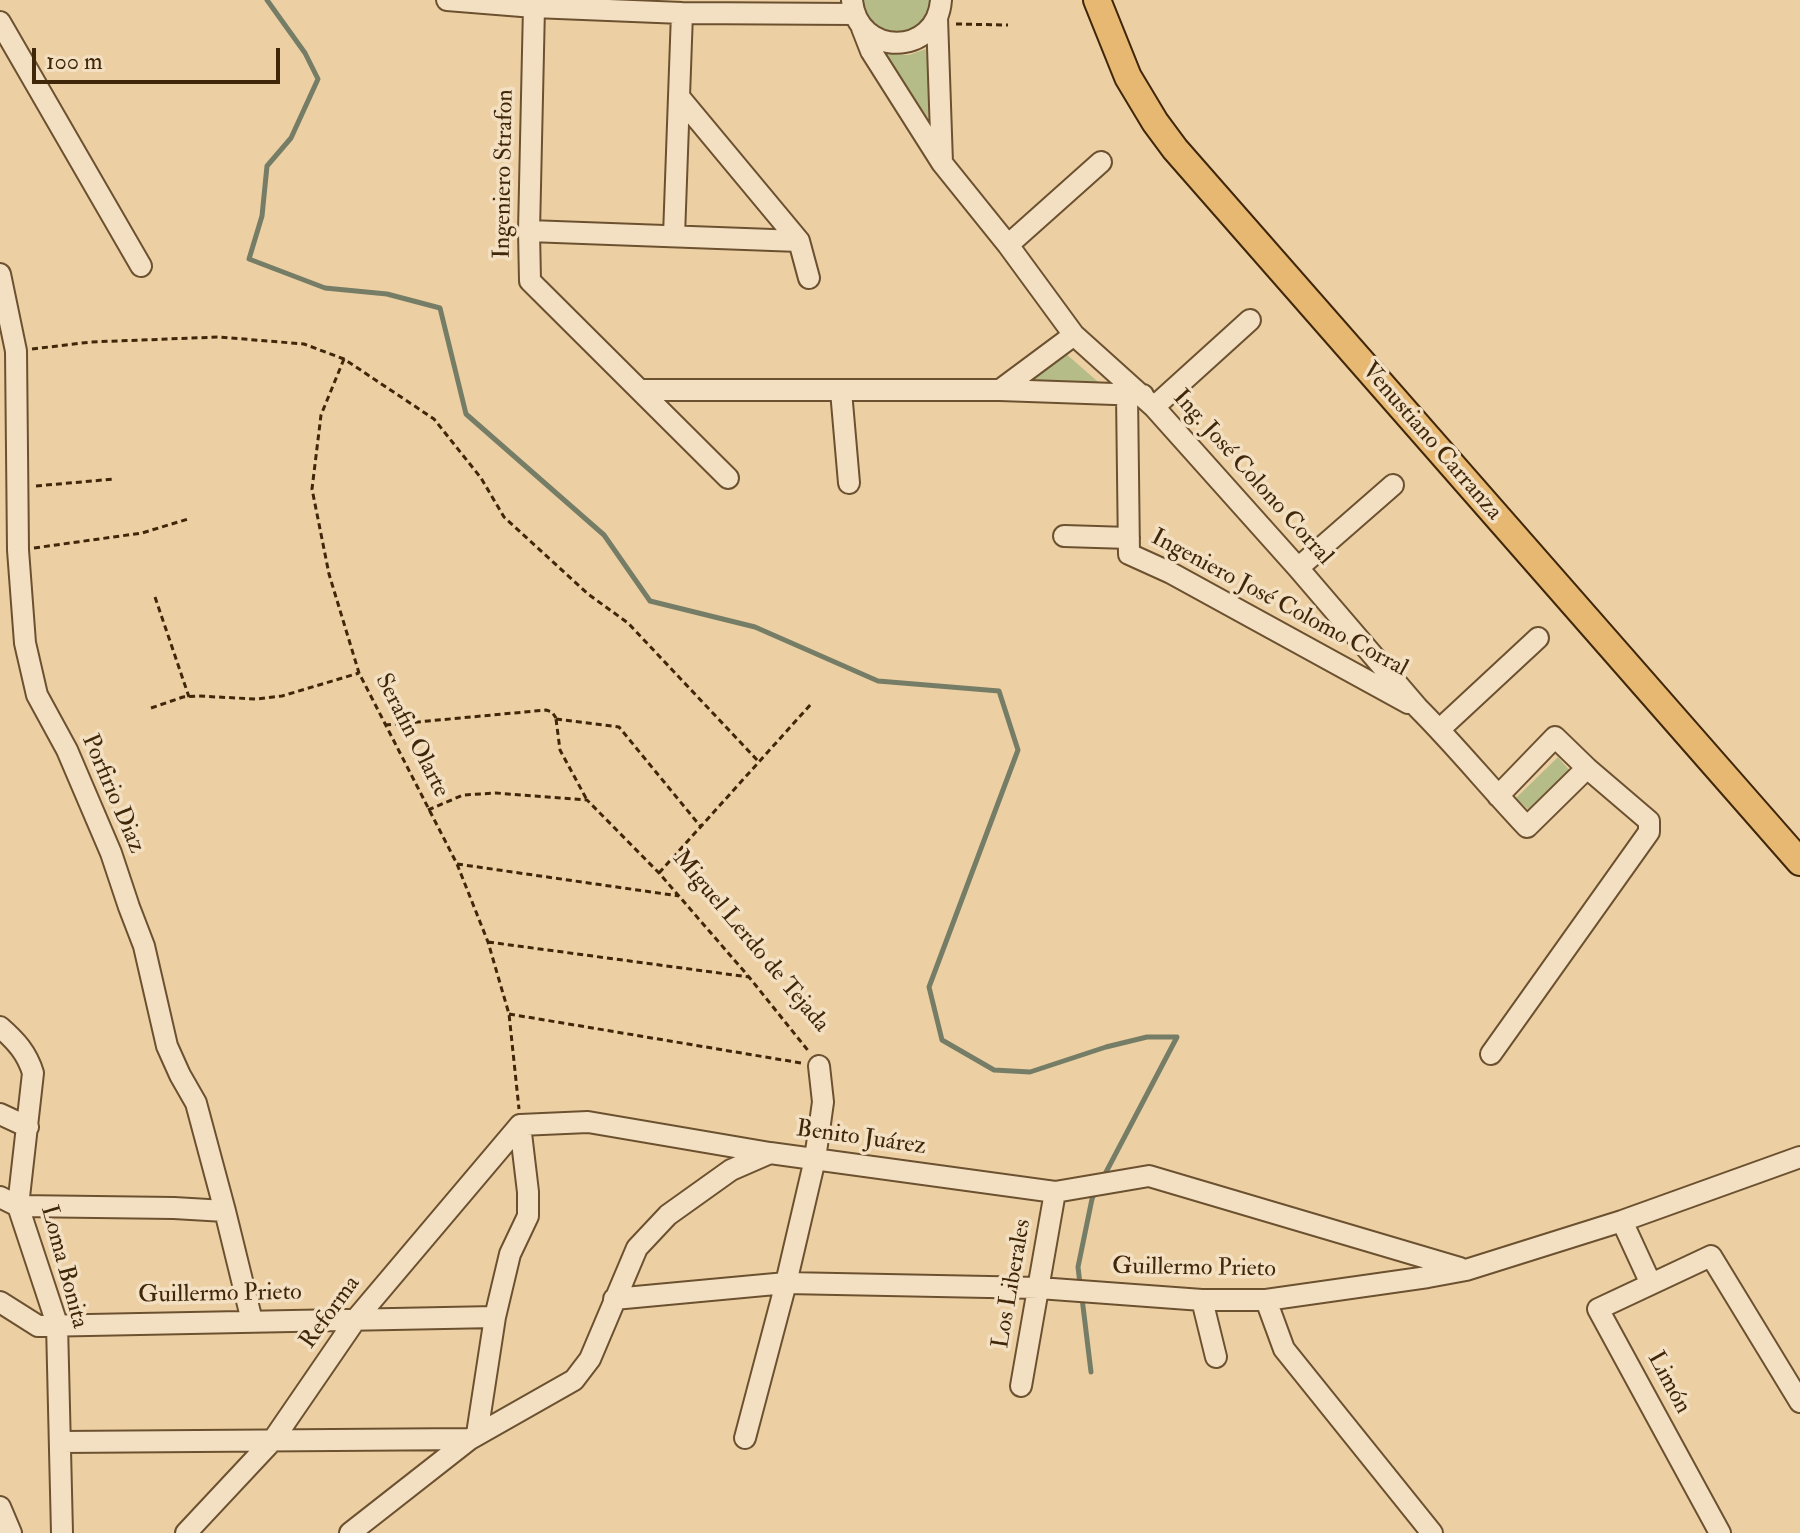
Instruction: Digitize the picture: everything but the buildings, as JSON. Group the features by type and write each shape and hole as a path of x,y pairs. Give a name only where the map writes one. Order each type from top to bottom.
{"main road":[{"name":"Venustiano Carranza","path":"1097,0 1128,77 1175,149 1800,862"}],"street":[{"path":"447,0 682,13 856,14 873,37 904,43 924,34 938,14"},
{"name":"Ingeniero Strafon","path":"534,7 530,281 728,478"},
{"path":"674,236 682,13"},
{"name":"Ing. José Colono Corral","path":"856,14 871,51 942,163 1008,245 1074,335 1141,399 1298,568 1418,708 1527,827 1587,768"},
{"path":"938,14 942,163"},
{"path":"0,22 141,266"},
{"path":"680,98 799,241 809,278"},
{"path":"1008,245 1101,162"},
{"path":"529,231 799,241"},
{"name":"Porfirio Diaz","path":"0,274 16,351 18,550 25,643 37,695 67,750 111,853 144,946 167,1046 196,1103 252,1321"},
{"path":"642,390 1000,390 1141,399 1250,320"},
{"path":"1000,390 1074,335"},
{"path":"841,391 849,483"},
{"name":"Ingeniero José Colomo Corral","path":"1141,399 1129,554 1171,573 1418,708"},
{"path":"1298,568 1393,485"},
{"name":"Ingeniero José Colomo Corral","path":"1064,536 1129,538"},
{"path":"1440,729 1538,638"},
{"path":"1491,1054 1649,832 1649,821 1555,737 1498,796"},
{"name":"Loma Bonita","path":"0,1027 28,1057 33,1073 28,1127 9,1202 57,1324 62,1533"},
{"name":"Miguel Lerdo de Tejada","path":"745,1438 815,1159 823,1102 819,1066"},
{"path":"0,1114 28,1127"},
{"path":"61,1442 473,1437 510,1254 528,1216 520,1125 588,1122 770,1153"},
{"name":"Reforma","path":"186,1533 273,1440 356,1319 520,1125"},
{"name":"Benito Juárez","path":"350,1533 473,1437 574,1380 590,1359 637,1248 668,1215 731,1170 770,1153 1055,1192 1149,1176 1466,1270"},
{"name":"Guillermo Prieto","path":"614,1299 786,1283 1039,1288 1202,1300 1266,1300 1466,1270 1622,1221 1800,1157"},
{"name":"Los Liberales","path":"1021,1386 1055,1192"},
{"path":"9,1202 225,1211"},
{"path":"1622,1221 1651,1284 1711,1256 1800,1402"},
{"name":"Limón","path":"1651,1284 1598,1309 1720,1533"},
{"path":"1202,1300 1216,1357"},
{"path":"1266,1300 1284,1349 1432,1533"},
{"name":"Guillermo Prieto","path":"0,1302 38,1326 495,1317"},
{"path":"0,1507 11,1533"}],"path":[{"path":"938,14 1008,25"},
{"path":"16,351 91,342 219,337 304,344 344,359 434,419 481,478 504,517 588,594 628,623 759,762"},
{"name":"Serafin Olarte","path":"344,359 321,415 312,489 329,574 359,673 457,864 488,942 509,1014 520,1125"},
{"path":"17,488 114,479"},
{"path":"18,550 142,533 188,519"},
{"path":"155,597 189,697"},
{"path":"151,708 189,697 256,699 282,696 359,673"},
{"path":"659,873 811,704"},
{"path":"385,725 546,710 552,712 556,719 619,727 701,827"},
{"name":"Miguel Lerdo de Tejada","path":"556,719 560,750 587,800 659,873 803,1042 819,1066"},
{"path":"428,810 463,795 496,793 587,800"},
{"path":"457,864 679,896"},
{"path":"488,942 749,977"},
{"path":"509,1014 819,1066"}],"green space":[{"path":"862,0 930,2 927,16 913,32 887,35 867,20"},
{"path":"926,49 929,51 931,122 883,56 909,55"},
{"path":"1065,353 1104,387 1023,385"},
{"path":"1558,757 1570,771 1530,811 1516,798"}],"waterway":[{"path":"267,0 305,53 318,79 291,138 267,166 262,216 249,259 325,288 387,294 440,308 466,414 604,535 650,601 755,627 878,681 999,691 1018,750 929,987 942,1040 994,1070 1030,1072 1147,1037 1177,1037 1104,1176"},
{"path":"1080,1284 1078,1267 1095,1192"},
{"path":"1082,1298 1091,1372"}]}
